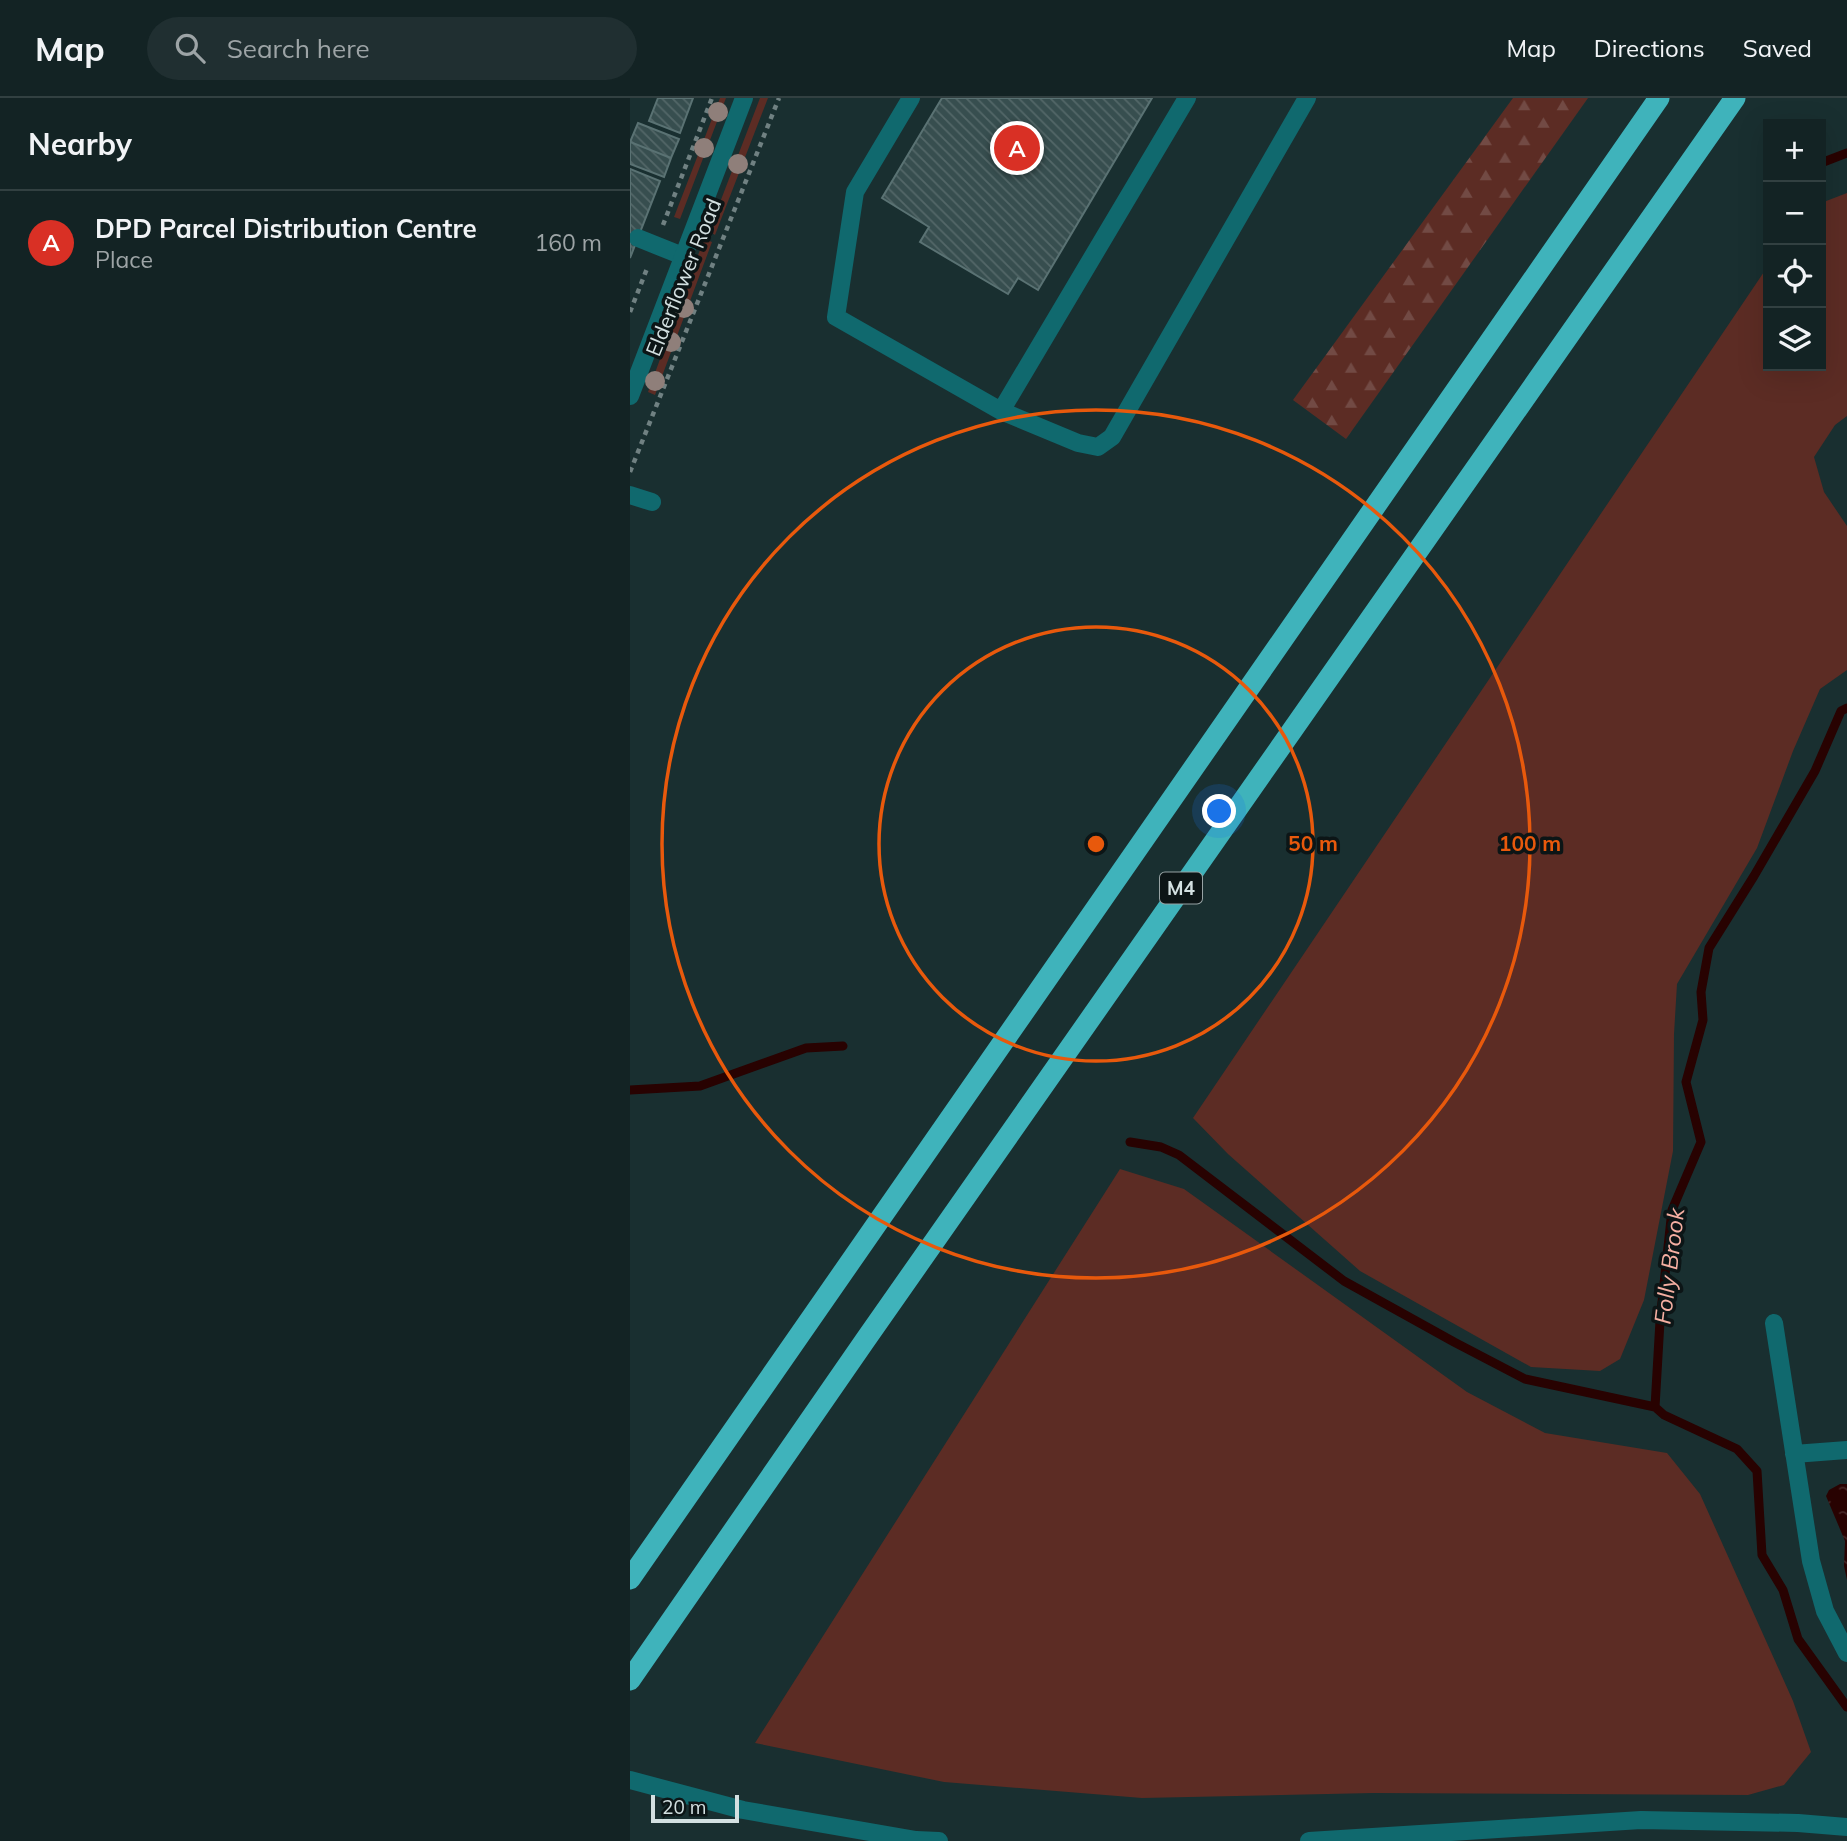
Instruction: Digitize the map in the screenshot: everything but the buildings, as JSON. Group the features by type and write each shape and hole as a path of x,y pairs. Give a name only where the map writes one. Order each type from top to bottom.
{"highway":[{"path":"630,1579 1659,98"},
{"name":"M4","path":"630,1680 1735,98"}],"street":[{"name":"Elderflower Road","path":"630,396 744,98"},
{"path":"911,98 855,192 836,317 1001,411 1078,443 1098,447 1112,438 1307,98"},
{"path":"1001,411 1187,98"},
{"path":"638,238 683,256"},
{"path":"630,495 652,502"},
{"path":"1774,1323 1811,1561 1825,1611 1847,1653"},
{"path":"1794,1454 1847,1450"},
{"path":"630,1780 743,1810 916,1840 939,1841"},
{"path":"1309,1841 1642,1819 1847,1827"}],"path":[{"name":"Elderflower Road","path":"630,312 712,98"},
{"name":"Elderflower Road","path":"630,472 779,98"}],"green space":[{"path":"720,98 726,98 680,219 674,217"},
{"path":"760,98 768,98 715,235 709,231"},
{"path":"1513,98 1588,98 1346,439 1293,400"},
{"path":"1847,193 1847,416 1835,425 1814,457 1824,492 1847,526 1847,670 1820,689 1793,751 1757,848 1677,984 1673,1151 1644,1300 1620,1359 1600,1371 1531,1367 1360,1271 1228,1154 1193,1118 1763,273 1763,371 1826,371 1826,201"},
{"path":"704,239 712,242 655,395 648,392"},
{"path":"1120,1169 1184,1189 1467,1392 1545,1433 1667,1453 1700,1494 1793,1701 1811,1752 1784,1785 1748,1795 1373,1793 1142,1798 944,1782 755,1743"}],"water":[{"path":"1840,1484 1847,1484 1847,1580 1844,1566 1845,1541 1826,1496 1829,1490"}],"waterway":[{"path":"1826,161 1847,153"},
{"name":"Folly Brook","path":"1847,708 1841,711 1815,771 1709,948 1701,992 1703,1020 1686,1082 1701,1142 1672,1210 1660,1321 1655,1407 1664,1415 1737,1449 1757,1471 1762,1555 1783,1590 1798,1639 1847,1707"},
{"path":"630,1090 700,1086 806,1048 843,1046"},
{"path":"1130,1142 1161,1147 1179,1155 1344,1281 1525,1379 1655,1407"}],"place":[{"name":"DPD Parcel Distribution Centre","path":"1017,148"}]}
